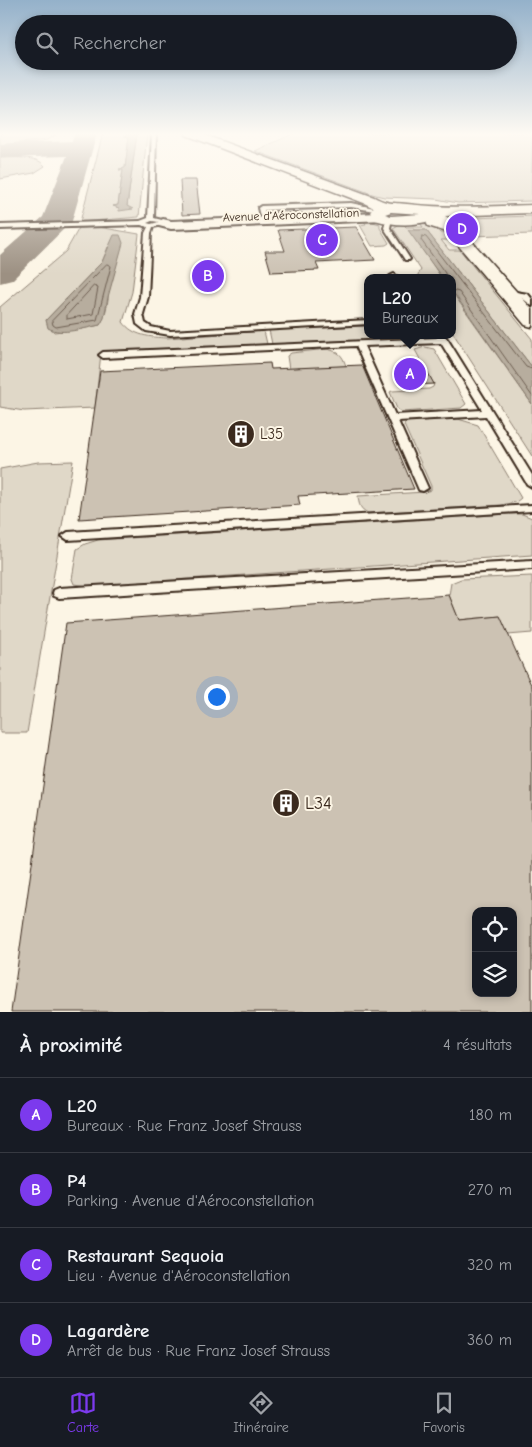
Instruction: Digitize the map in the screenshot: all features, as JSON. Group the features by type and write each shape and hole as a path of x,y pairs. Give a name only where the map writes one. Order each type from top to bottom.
{"street":[{"path":"316,180 369,200 383,213 452,228"},
{"path":"383,213 415,209 433,214 532,210"},
{"path":"415,220 433,214 532,210"},
{"name":"Avenue d'Aéroconstellation","path":"205,220 263,216 383,213"},
{"name":"Avenue d'Aéroconstellation","path":"205,220 352,218 383,213"},
{"path":"452,228 456,218 481,213"},
{"path":"433,214 452,228 532,321"},
{"path":"157,222 171,224 205,220"}],"lane":[{"path":"152,180 150,215 157,222"},
{"path":"383,213 388,222 387,228 407,259"},
{"path":"263,216 325,215 352,218"},
{"path":"0,227 157,222"},
{"path":"157,222 148,233 144,297 139,314 141,324 149,329 170,333 364,322"},
{"path":"507,292 525,296 532,304"},
{"path":"103,355 359,344 427,339"},
{"path":"442,339 532,484"},
{"path":"359,344 423,488"},
{"path":"392,418 488,413"},
{"path":"68,536 532,508"},
{"path":"58,593 532,565"}],"shaded area":[{"path":"91,180 122,180 118,205 113,206 123,209 127,206 131,180 143,180 139,217 80,222"},
{"path":"335,180 532,180 532,201 458,203 436,199 384,197"},
{"path":"532,216 532,234 470,236 462,228 462,223 472,218"},
{"path":"362,219 380,224 380,228 389,243 372,246 360,225 366,224"},
{"path":"402,223 406,227 423,227 420,223 434,227 440,233 445,233 450,240 441,240 449,250 460,250 532,339 532,367 426,230 409,230 439,274 418,274 421,270 393,228"},
{"path":"98,227 139,234 132,292 123,322 127,327 137,333 167,338 264,331 267,344 101,353 95,408 24,411 0,407 0,307 66,251 79,228","holes":["108,247 107,307 100,325 54,332 46,320 102,262"]},
{"path":"456,298 532,404 532,456 456,338"},
{"path":"364,326 364,339 390,339 272,344 269,330"},
{"path":"425,347 434,349 466,404 461,408 402,412 397,409 390,392 429,389 433,387 434,384 415,350"},
{"path":"327,349 340,354 346,366 289,369 287,356 291,353"},
{"path":"458,419 478,425 521,498 516,502 501,505 368,513 362,508 359,504 358,496 425,492 431,490 431,486 404,425 411,421"},
{"path":"73,461 27,733 0,733 0,469 38,462"},
{"path":"522,514 532,518 532,555 87,586 74,584 72,579 77,549 98,540"},
{"path":"532,576 532,633 508,635 500,616 459,620 449,595 451,583 461,579"}],"water":[{"path":"122,180 131,180 127,206 133,209 119,211 119,208 113,206 118,205"},
{"path":"408,230 426,230 532,367 532,404 456,296 456,274 439,274"},
{"path":"114,235 120,235 123,243 104,318 100,325 67,331 48,328 46,320 102,262"}],"building":[{"path":"180,180 196,180 200,214 182,215"},
{"path":"356,227 375,260 316,263 319,270 271,272 265,251 285,251 278,230"},
{"path":"422,362 434,384 413,385 402,363"},
{"name":"L35","path":"270,363 271,369 362,365 414,489 298,496 300,505 79,519 100,371"},
{"name":"L34","path":"449,595 459,620 500,616 532,687 532,1012 11,1012 66,623"}],"taxiway":[{"path":"0,273 57,221 70,180"}],"place":[{"name":"Lagardère","path":"462,229"},
{"name":"Restaurant Sequoia","path":"322,240"},
{"name":"P4","path":"208,276"},
{"name":"L20","path":"410,374"},
{"name":"L35","path":"241,434"},
{"name":"L34","path":"286,803"}]}
